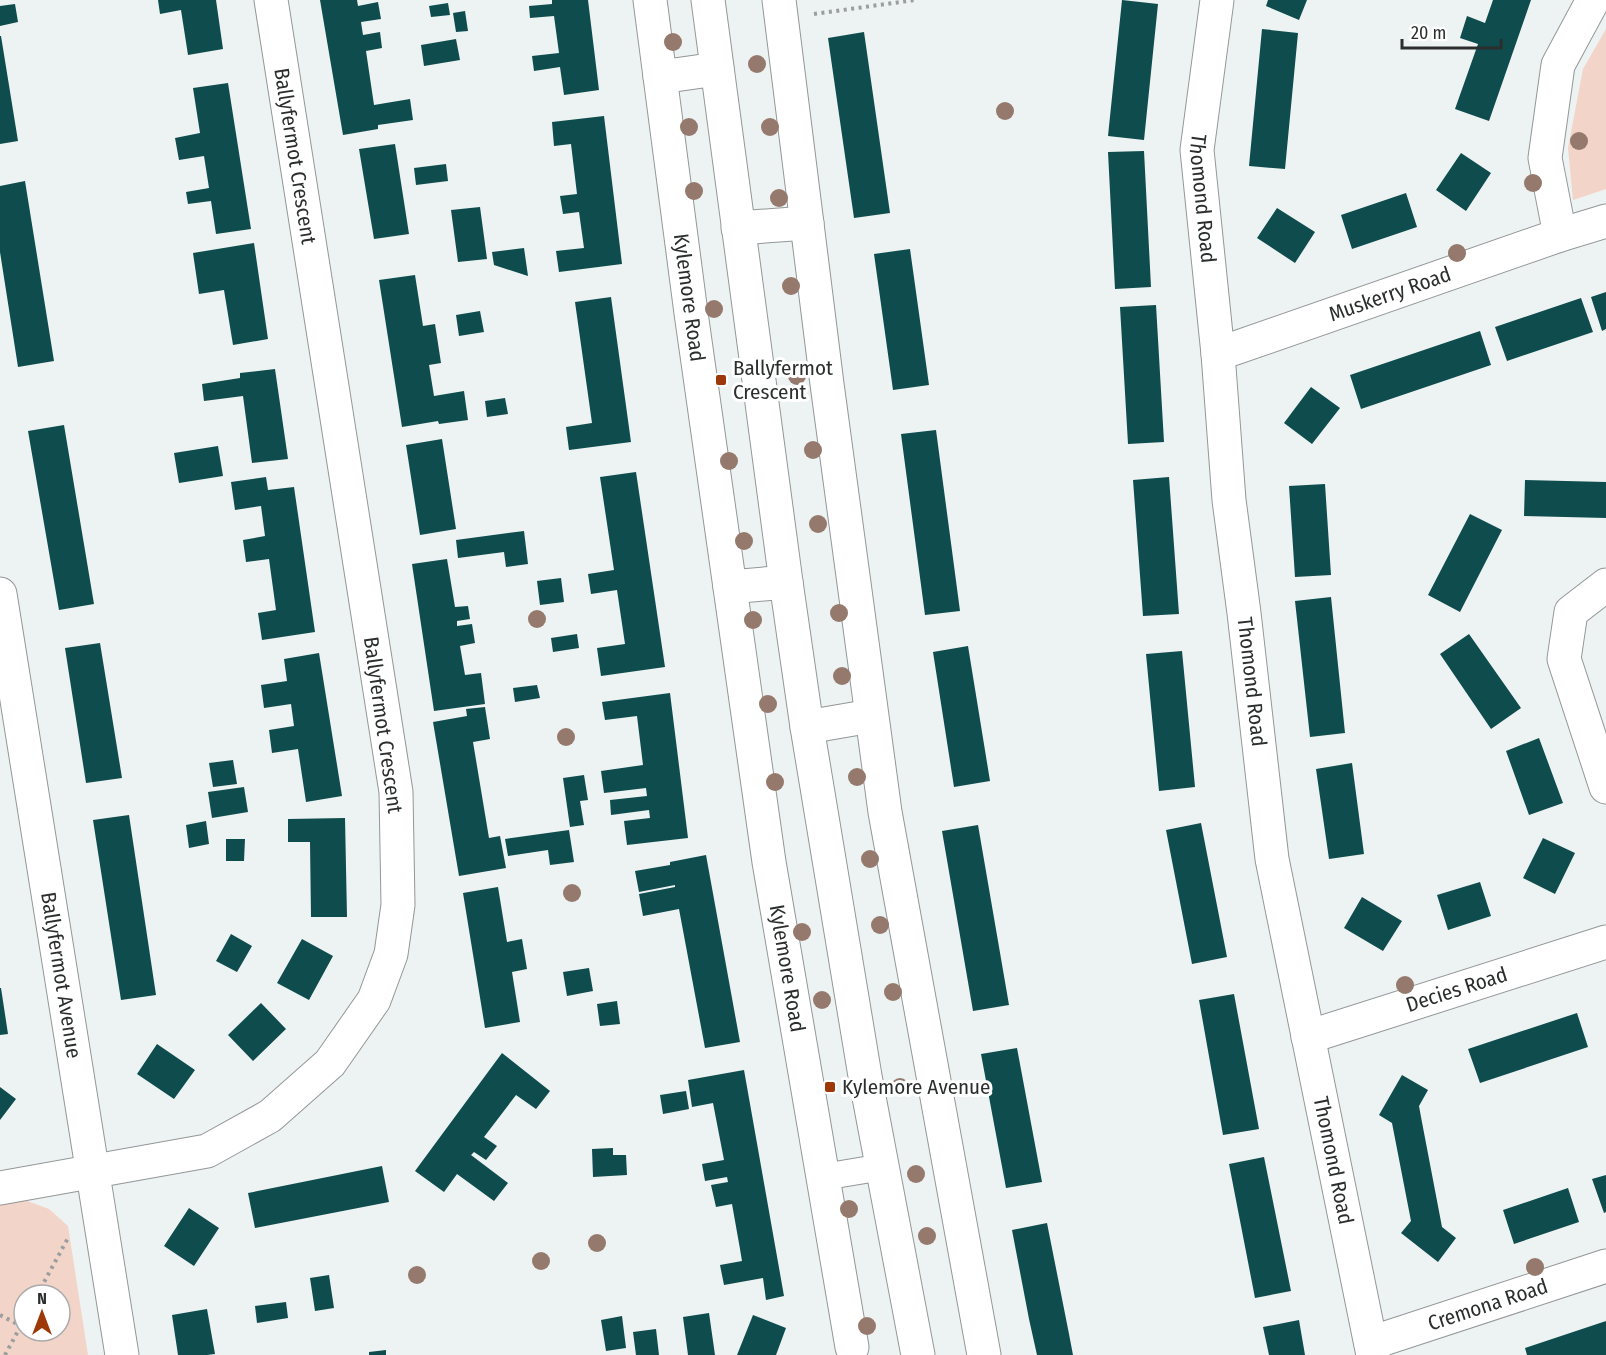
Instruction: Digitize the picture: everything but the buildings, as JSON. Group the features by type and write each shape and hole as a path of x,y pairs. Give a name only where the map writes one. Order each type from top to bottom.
{"street":[{"name":"Ballyfermot Crescent","path":"0,1188 207,1150 270,1116 330,1063 374,1000 391,954 398,905 396,792 271,0"},
{"name":"Kylemore Road","path":"650,0 729,588 769,862 852,1347"},
{"path":"708,0 807,727 865,1076 918,1355"},
{"path":"779,0 885,812 984,1355"},
{"name":"Thomond Road","path":"1217,0 1197,150 1218,354 1229,500 1272,859 1372,1349"},
{"path":"1560,235 1545,158 1558,64 1593,0"},
{"path":"660,77 717,69"},
{"name":"Muskerry Road","path":"1218,354 1606,221"},
{"path":"738,228 807,223"},
{"path":"729,588 786,582"},
{"path":"1606,585 1571,612 1564,659 1606,787"},
{"name":"Ballyfermot Avenue","path":"0,594 122,1355"},
{"path":"807,727 871,716"},
{"name":"Decies Road","path":"1308,1037 1606,942"},
{"path":"824,1177 883,1167"},
{"name":"Cremona Road","path":"1372,1349 1606,1266"}],"path":[{"path":"44,1283 69,1237"}],"shaded area":[{"path":"1606,29 1606,189 1573,200 1568,148 1583,69"},
{"path":"22,1199 49,1209 68,1226 88,1355 0,1355 0,1202"}],"place":[{"name":"Ballyfermot Crescent","path":"721,380"},
{"name":"Kylemore Avenue","path":"830,1087"}]}
